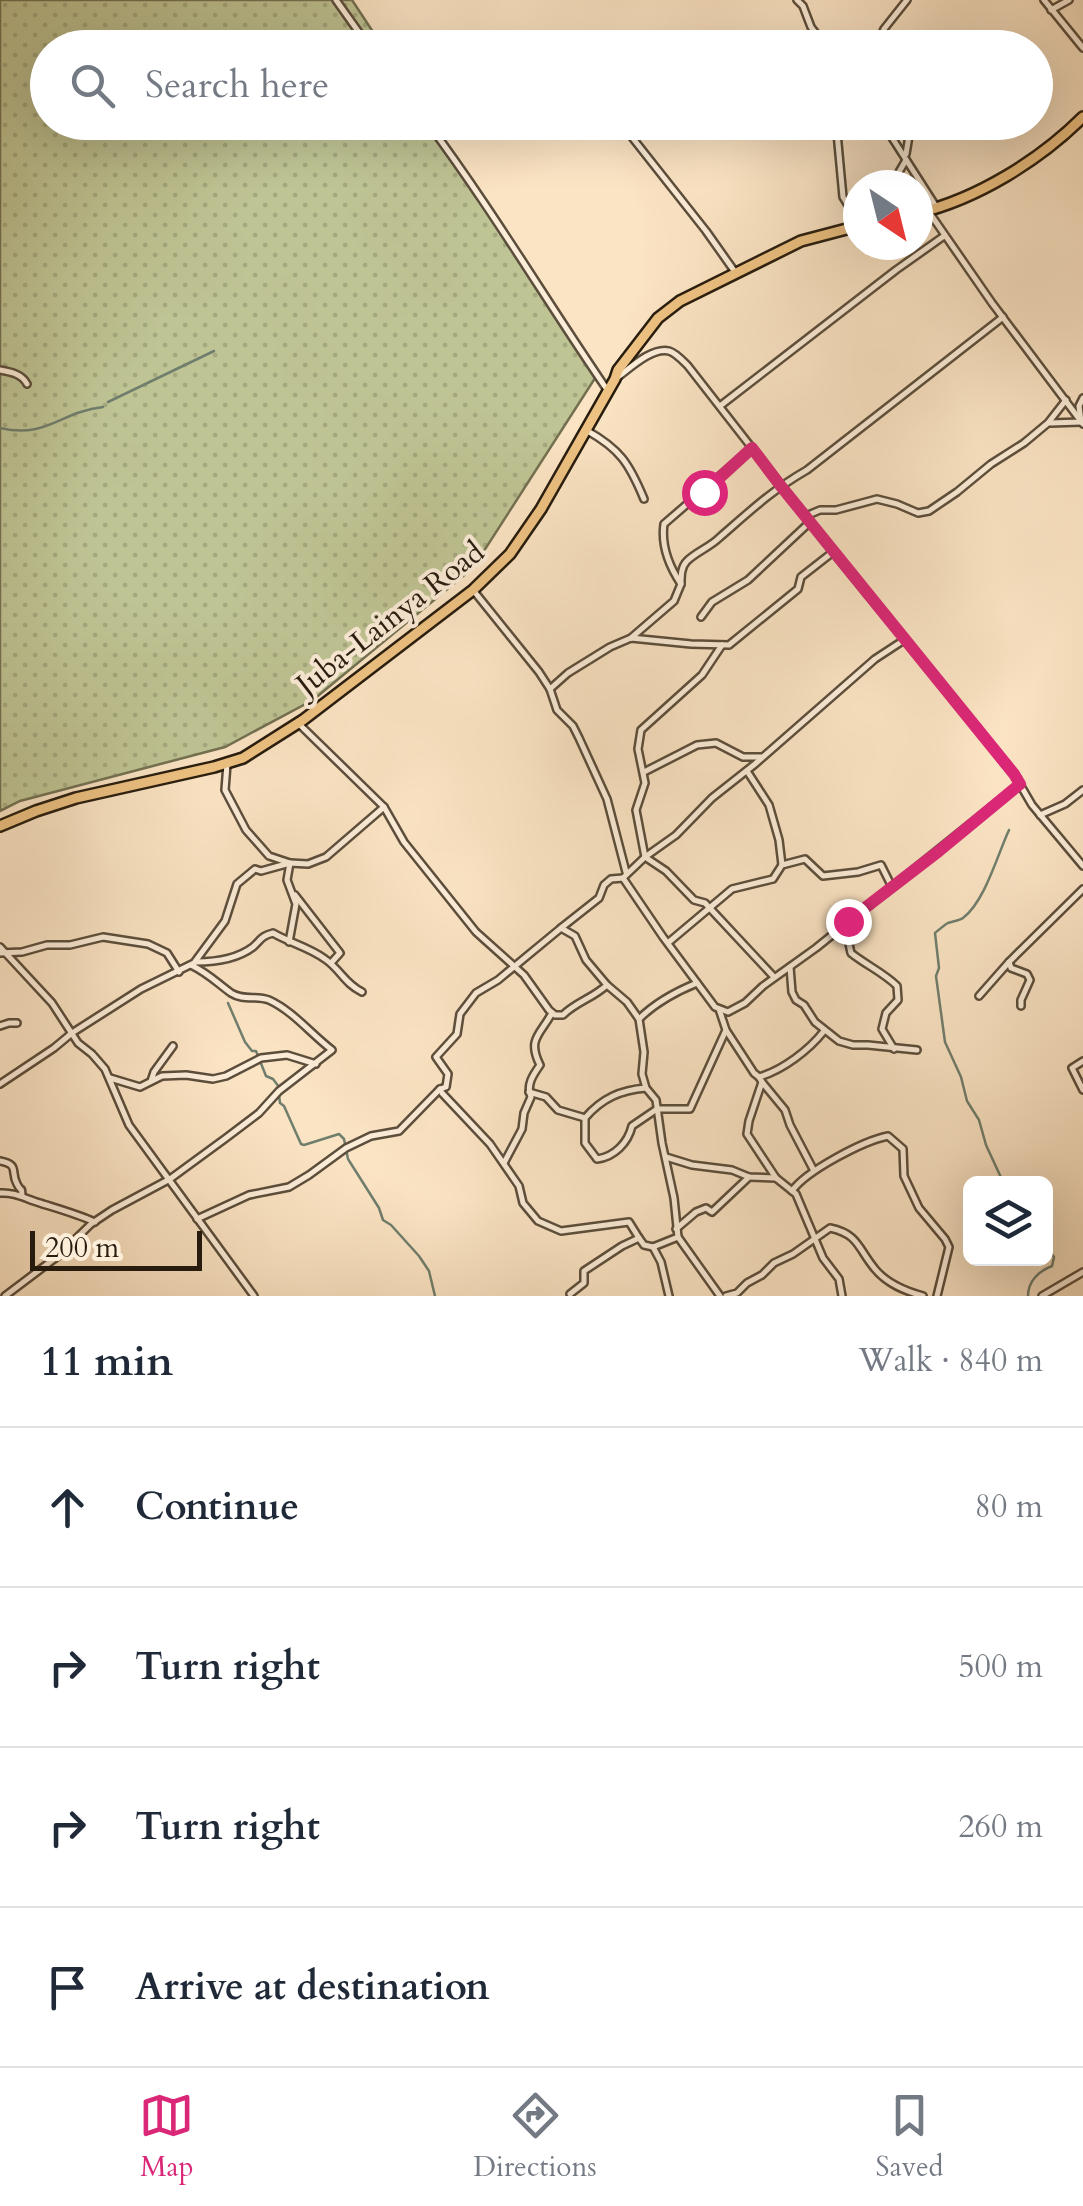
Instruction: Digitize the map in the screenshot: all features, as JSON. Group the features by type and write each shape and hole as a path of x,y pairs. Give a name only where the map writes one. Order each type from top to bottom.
{"main road":[{"path":"933,208 983,190 1055,142 1083,117"},
{"name":"Juba-Lainya Road","path":"0,826 76,798 227,764 254,752 298,723 473,590 510,554 627,356 662,314 735,272 801,241 843,228"}],"street":[{"path":"336,0 357,30"},
{"path":"796,0 803,6 813,30"},
{"path":"884,30 907,0"},
{"path":"1044,0 1083,48"},
{"path":"1051,10 1069,0"},
{"path":"440,140 608,391"},
{"path":"634,140 735,272"},
{"path":"838,140 843,197"},
{"path":"894,140 911,170"},
{"path":"901,170 908,140"},
{"path":"933,218 1082,423"},
{"path":"720,406 944,236"},
{"path":"550,689 610,647 631,638 674,602 686,562 754,506 1004,318"},
{"path":"615,379 639,362 667,350 688,366 1083,866"},
{"path":"0,370 17,374 27,384"},
{"path":"1082,423 1078,406 1083,398"},
{"path":"701,616 712,602 748,580 820,510 877,500 918,513 929,511 1024,443 1048,423 1066,400"},
{"path":"1048,423 1082,423"},
{"path":"586,430 618,452 635,476 644,499"},
{"path":"680,584 668,559 664,524 752,448"},
{"path":"631,638 728,645 798,589 801,578 833,552"},
{"path":"473,590 539,672 557,710 573,726 608,800 624,875 719,1009 726,1030 754,1073 785,1110 814,1170"},
{"path":"197,1219 249,1195 289,1187 346,1148 370,1136 399,1131 440,1088 446,1087 448,1074 436,1057 457,1034 460,1014 476,993 498,980 600,898 604,885 611,879 624,875 676,836 712,798 875,659 904,640"},
{"path":"645,858 636,810 645,783 638,749 642,730 702,675 722,644"},
{"path":"298,723 384,807 404,842 476,932 524,976 552,1013 562,1015 607,985"},
{"path":"644,772 697,745 716,743 743,757 762,757"},
{"path":"227,764 226,790 246,830 268,856 290,863 308,864 326,857 384,807"},
{"path":"746,770 769,805 782,865"},
{"path":"719,1009 728,1012 736,1008 1020,784"},
{"path":"1040,814 1065,804 1083,790"},
{"path":"645,858 666,871 694,900 710,908 775,978"},
{"path":"669,942 732,889 772,879 782,865 805,860 823,876 858,872 881,864 892,887"},
{"path":"289,942 296,904 287,880 290,863"},
{"path":"194,964 225,921 237,884 255,869 290,863"},
{"path":"290,889 340,954 332,963"},
{"path":"979,996 1083,889"},
{"path":"848,921 850,953 898,986 898,1000 886,1013 882,1028 894,1049"},
{"path":"562,928 575,936 586,960 640,1019 642,1074 646,1088 656,1100 677,1233 723,1296 736,1293 830,1228 855,1238 875,1270 887,1280 923,1296"},
{"path":"0,1084 148,986 194,964 218,962 242,952 268,934 311,949 332,963 349,985 362,992"},
{"path":"2,951 70,945 102,937 148,944 167,953 179,972"},
{"path":"2,951 52,1003 78,1043 96,1058 110,1078 129,1125 254,1296"},
{"path":"1009,962 1030,980 1021,1006"},
{"path":"5,1296 95,1222 170,1180 226,1138 279,1090 332,1050 269,1000 233,994 194,964"},
{"path":"790,967 796,1000 824,1031 839,1041 854,1046 917,1050"},
{"path":"640,1019 650,1008 697,983"},
{"path":"504,1163 522,1128 531,1098 532,1076 540,1066 533,1052 536,1037 552,1013"},
{"path":"0,1026 17,1024"},
{"path":"646,1088 611,1096 585,1118 585,1143 597,1159 607,1158 630,1136 632,1126 657,1109 690,1109 726,1030"},
{"path":"824,1031 817,1041 760,1080 748,1134 776,1178 796,1194 824,1258 840,1279 842,1296"},
{"path":"151,1081 173,1046"},
{"path":"110,1078 140,1087 162,1076 213,1079 261,1058 287,1054 316,1064"},
{"path":"1083,1061 1072,1068 1083,1090"},
{"path":"440,1088 504,1163 519,1186 523,1203 538,1221 562,1232 629,1222 644,1245 652,1247 677,1233 696,1212 706,1208 712,1212 749,1177"},
{"path":"529,1092 546,1097 558,1110 585,1118"},
{"path":"792,1191 814,1170 874,1139 888,1136 897,1142 903,1150 904,1176 920,1208 949,1247 937,1296"},
{"path":"666,1157 749,1177 776,1178"},
{"path":"0,1161 14,1167 22,1196"},
{"path":"0,1192 68,1210 95,1222"},
{"path":"570,1294 584,1283 584,1271 639,1238"},
{"path":"652,1247 661,1262 669,1296"},
{"path":"1042,1296 1083,1272"}],"green space":[{"path":"0,0 352,0 372,30 30,30 30,140 444,140 599,372 473,568 313,700 225,747 20,801 0,811"}],"waterway":[{"path":"108,402 214,351"},
{"path":"0,428 42,428 103,407"},
{"path":"1000,1176 945,1042 935,933 947,923 963,918 978,901 1009,830"},
{"path":"228,1003 245,1042 256,1051 266,1076 279,1087"},
{"path":"279,1095 301,1144 339,1134 344,1139 348,1159 383,1220 429,1271 435,1296"},
{"path":"1053,1256 1053,1262"},
{"path":"1028,1296 1035,1277 1052,1266"}],"route":[{"path":"704,492 752,448 1020,784 848,921"}]}
